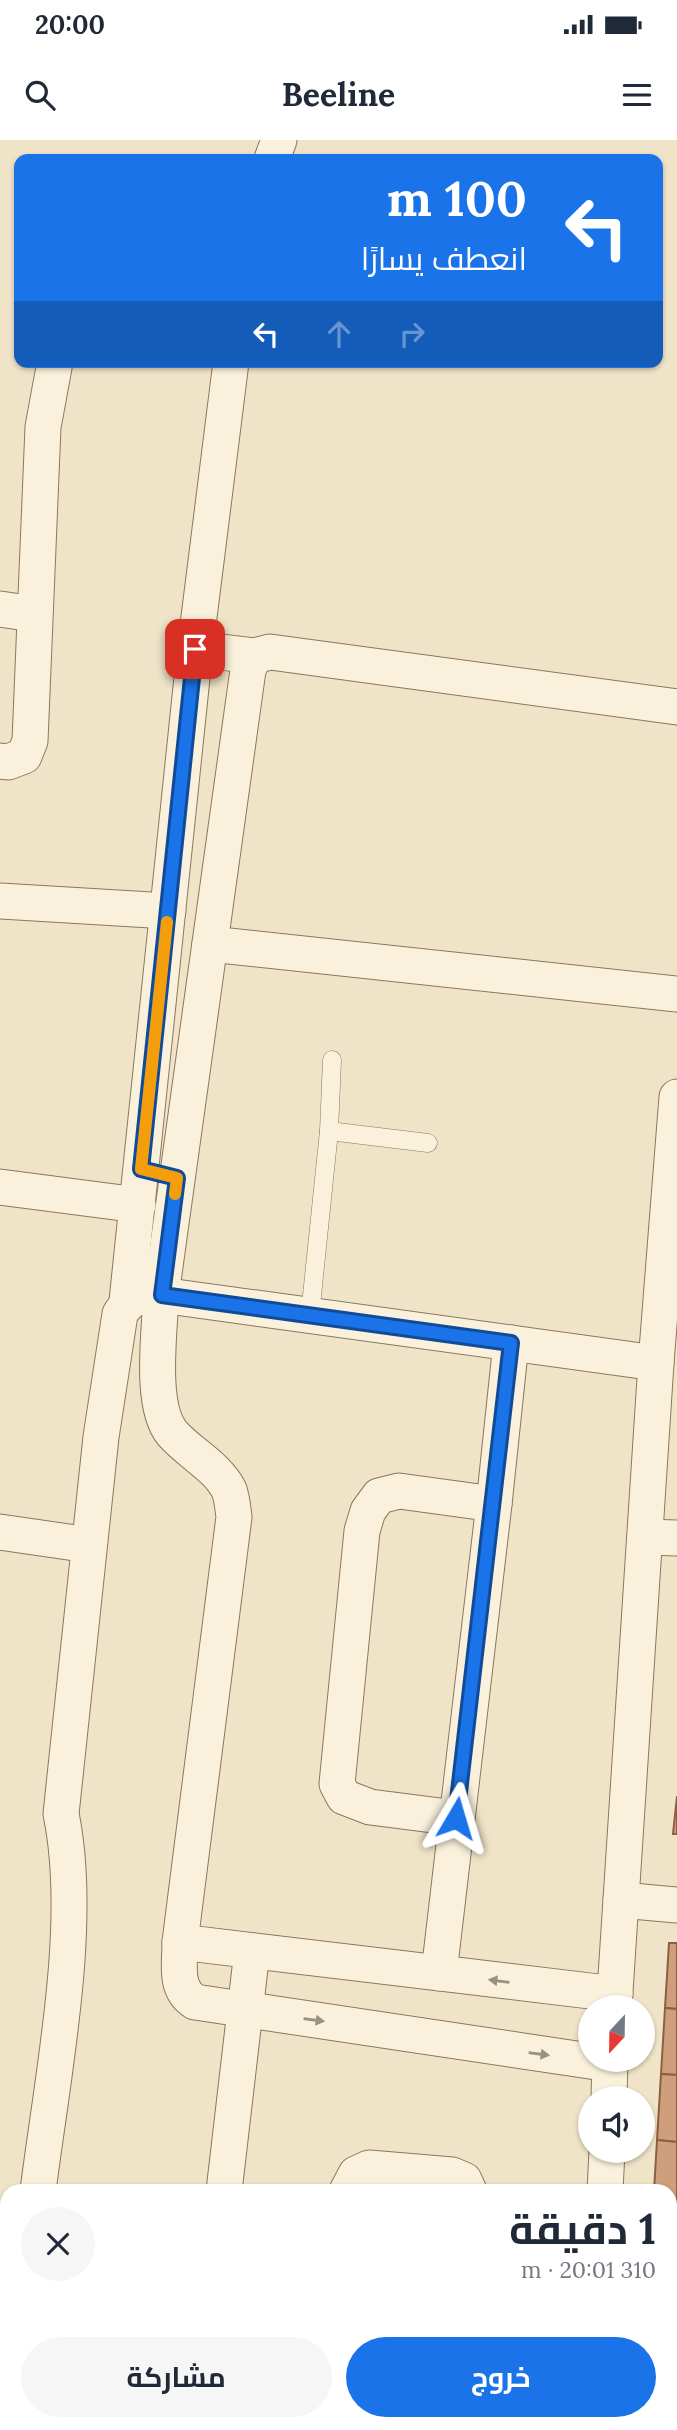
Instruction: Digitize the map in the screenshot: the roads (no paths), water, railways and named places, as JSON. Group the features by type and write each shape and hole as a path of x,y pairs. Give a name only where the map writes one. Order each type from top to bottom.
{"street":[{"path":"0,761 8,762 24,756 30,741 43,427 54,368"},
{"path":"39,2184 64,1984 70,1876 61,1814 89,1545 120,1314 128,1301 195,649 230,368"},
{"path":"0,609 34,614"},
{"path":"195,649 254,656 270,652 677,707"},
{"path":"254,656 248,670 162,1295 158,1387 162,1408 170,1431 212,1468 229,1490 234,1517 180,1942 180,1986 185,1996 195,2002 578,2058"},
{"path":"0,901 168,911"},
{"path":"210,944 677,992 677,1019"},
{"path":"615,1995 621,1899 661,1537 656,1363 677,1097"},
{"path":"141,1169 177,1178"},
{"path":"0,1187 138,1205"},
{"path":"128,1301 139,1296 162,1295 656,1363"},
{"path":"439,1973 511,1343"},
{"path":"456,1818 370,1807 344,1797 337,1784 362,1531 368,1511 379,1496 399,1492 494,1504"},
{"path":"0,1532 89,1545"},
{"path":"621,1899 677,1905"},
{"path":"180,1942 439,1973 578,1995"},
{"path":"225,2184 252,1951"},
{"path":"605,2184 606,2163"},
{"path":"351,2184 356,2174 369,2168 453,2175 464,2180 466,2184"}],"lane":[{"path":"310,1315 329,1131 332,1060"},
{"path":"329,1131 428,1143"}]}
